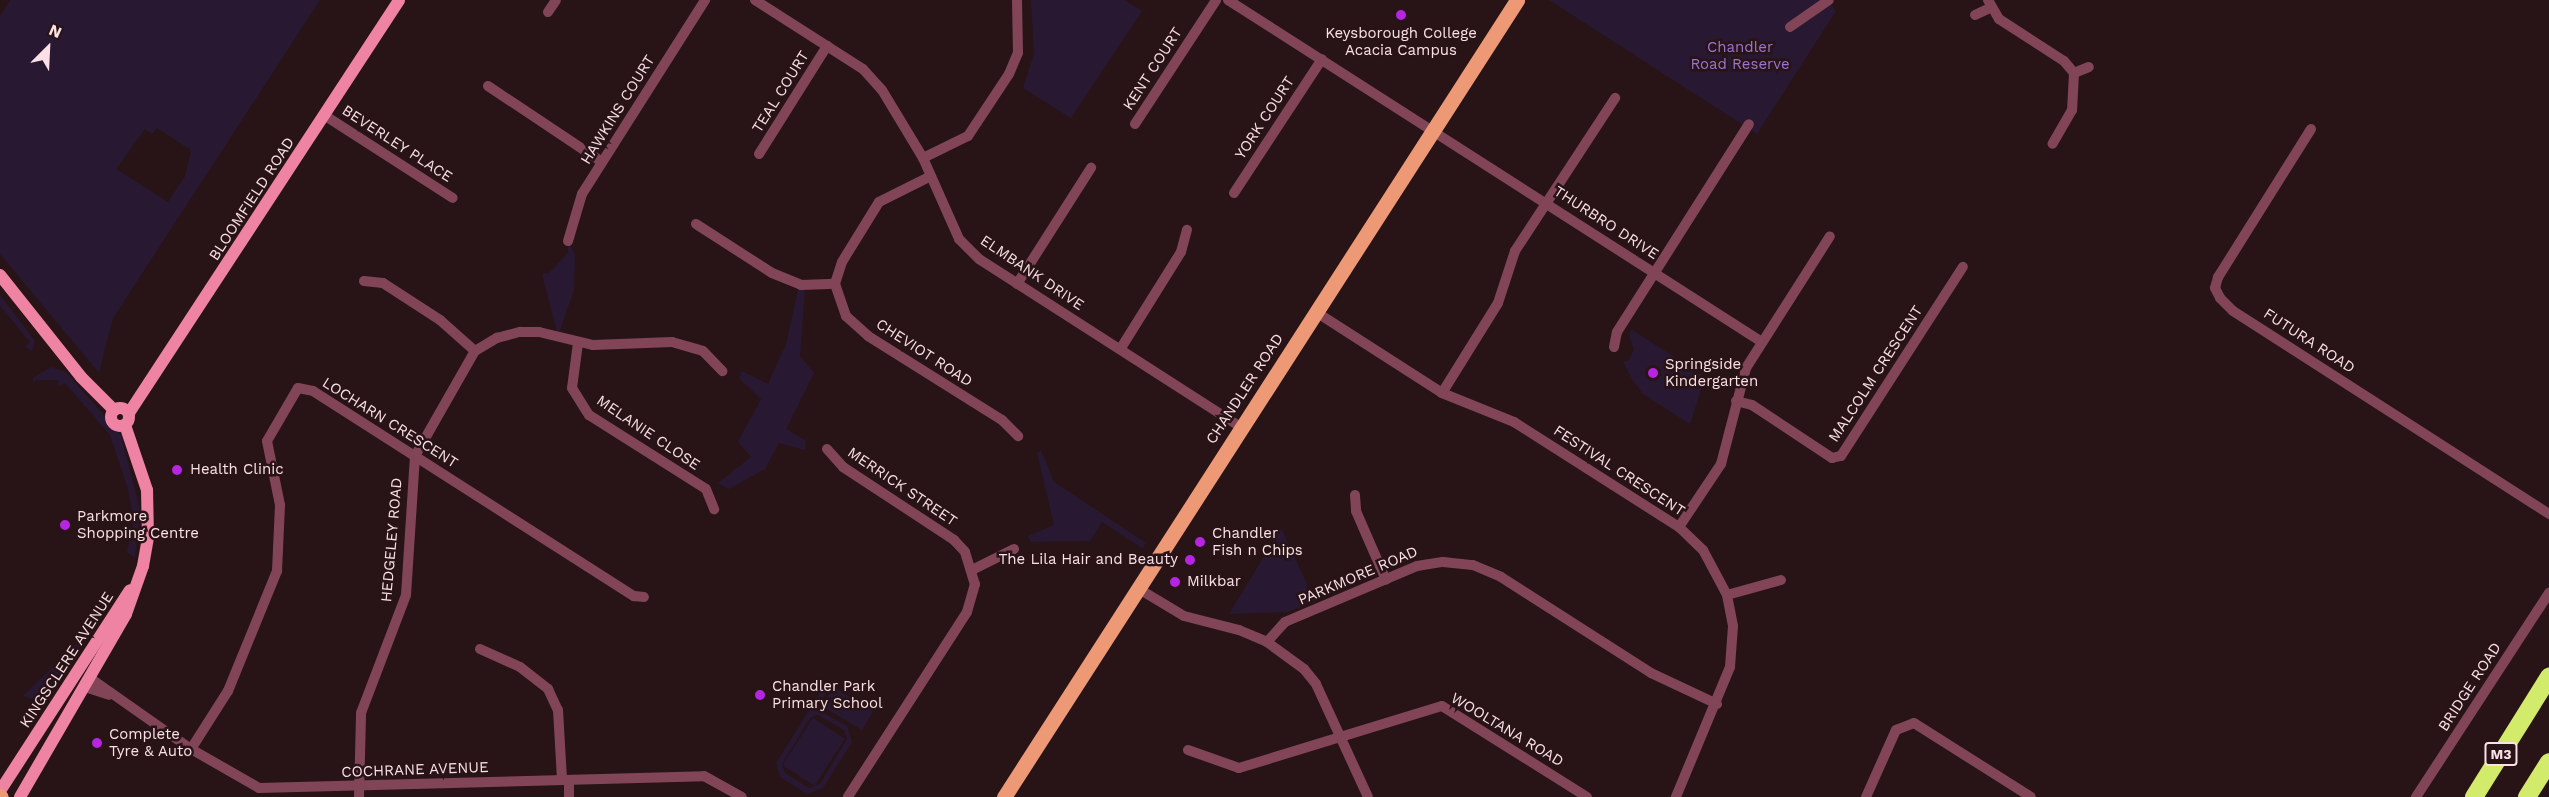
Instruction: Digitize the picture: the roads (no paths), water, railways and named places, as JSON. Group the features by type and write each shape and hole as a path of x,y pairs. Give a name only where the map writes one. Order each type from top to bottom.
{"highway":[{"name":"M3","path":"2474,797 2549,677"},
{"path":"2460,797 2528,711"},
{"path":"2527,797 2549,762"}],"main road":[{"name":"BLOOMFIELD ROAD","path":"125,425 129,413 399,0"},
{"name":"CHANDLER ROAD","path":"1004,797 1517,0"},
{"path":"0,274 81,377 114,410 121,408 129,413"},
{"name":"KINGSCLERE AVENUE","path":"20,797 59,734 126,614 140,577 148,537 149,504 144,474 125,425 114,423 114,410"},
{"name":"KINGSCLERE AVENUE","path":"0,791 76,671 140,577"},
{"path":"76,671 87,683"},
{"path":"44,723 59,734"}],"street":[{"path":"548,12 556,0"},
{"name":"HAWKINS COURT","path":"568,242 575,208 705,0"},
{"name":"ELMBANK DRIVE","path":"755,0 863,69 882,90 923,158 928,177 959,239 979,259 1121,348 1242,428"},
{"path":"923,158 968,136 1009,74 1018,53 1017,0"},
{"name":"KENT COURT","path":"1135,124 1216,0"},
{"name":"THURBRO DRIVE","path":"1228,0 1762,342"},
{"path":"1790,27 1829,0"},
{"path":"1975,15 1989,4 1999,19 2064,61 2074,73 2072,110 2052,144"},
{"name":"TEAL COURT","path":"759,154 827,45"},
{"name":"YORK COURT","path":"1234,193 1322,59"},
{"path":"2074,73 2089,67"},
{"path":"488,86 602,162"},
{"path":"1442,393 1498,303 1515,251 1615,98"},
{"name":"BEVERLEY PLACE","path":"324,115 453,198"},
{"path":"1614,347 1617,332 1749,124"},
{"name":"FUTURA ROAD","path":"2311,129 2218,277 2215,288 2220,298 2549,514"},
{"path":"1017,284 1091,168"},
{"path":"696,224 772,273 801,285 835,284 842,262 879,202 928,177"},
{"path":"1121,348 1181,252 1187,230"},
{"path":"1679,527 1721,464 1732,430 1736,402 1746,368 1830,236"},
{"name":"MALCOLM CRESCENT","path":"1736,402 1752,405 1832,458 1841,456 1963,267"},
{"path":"364,281 383,283 440,320 475,351 497,338 520,332 539,332 578,343 680,343 703,351 722,371"},
{"name":"CHEVIOT ROAD","path":"835,284 846,316 868,336 1002,420 1018,436"},
{"name":"FESTIVAL CRESCENT","path":"1316,312 1442,393 1515,422 1679,527 1703,550 1727,595 1732,627 1730,667 1717,704 1676,797"},
{"name":"MELANIE CLOSE","path":"578,343 572,388 589,415 706,489 714,509"},
{"name":"HEDGELEY ROAD","path":"359,792 361,713 406,595 415,456 475,351"},
{"name":"LOCHARN CRESCENT","path":"191,748 228,692 277,571 280,504 267,441 298,388 313,391 634,596 644,597"},
{"name":"MERRICK STREET","path":"827,449 843,467 954,540 965,552 972,570"},
{"path":"1355,495 1356,511 1386,580"},
{"path":"848,797 967,612 975,584 972,570 1014,549"},
{"name":"PARKMORE ROAD","path":"1267,642 1285,622 1386,580 1431,562 1463,563 1487,570 1638,666 1717,704"},
{"path":"1727,595 1780,580"},
{"path":"1139,589 1184,616 1239,630 1267,642 1304,669 1316,684 1368,797"},
{"name":"BRIDGE ROAD","path":"2416,797 2549,593"},
{"path":"480,649 520,668 548,688 558,710 565,780 569,797"},
{"name":"COCHRANE AVENUE","path":"87,683 259,788 359,792 565,780 704,777 740,796"},
{"name":"WOOLTANA ROAD","path":"1188,750 1239,768 1442,706 1587,797"},
{"path":"1866,797 1896,730 1905,724 1914,723 2031,797"}],"place":[{"name":"Keysborough College Acacia Campus","path":"1401,15"},
{"name":"Springside Kindergarten","path":"1653,373"},
{"name":"Health Clinic","path":"177,470"},
{"name":"Parkmore Shopping Centre","path":"65,525"},
{"name":"Chandler Fish n Chips","path":"1200,542"},
{"name":"The Lila Hair and Beauty","path":"1190,560"},
{"name":"Milkbar","path":"1175,582"},
{"name":"Chandler Park Primary School","path":"760,695"},
{"name":"Complete Tyre & Auto","path":"97,743"}],"park label":[{"name":"Chandler Road Reserve","path":"1740,56"}]}
